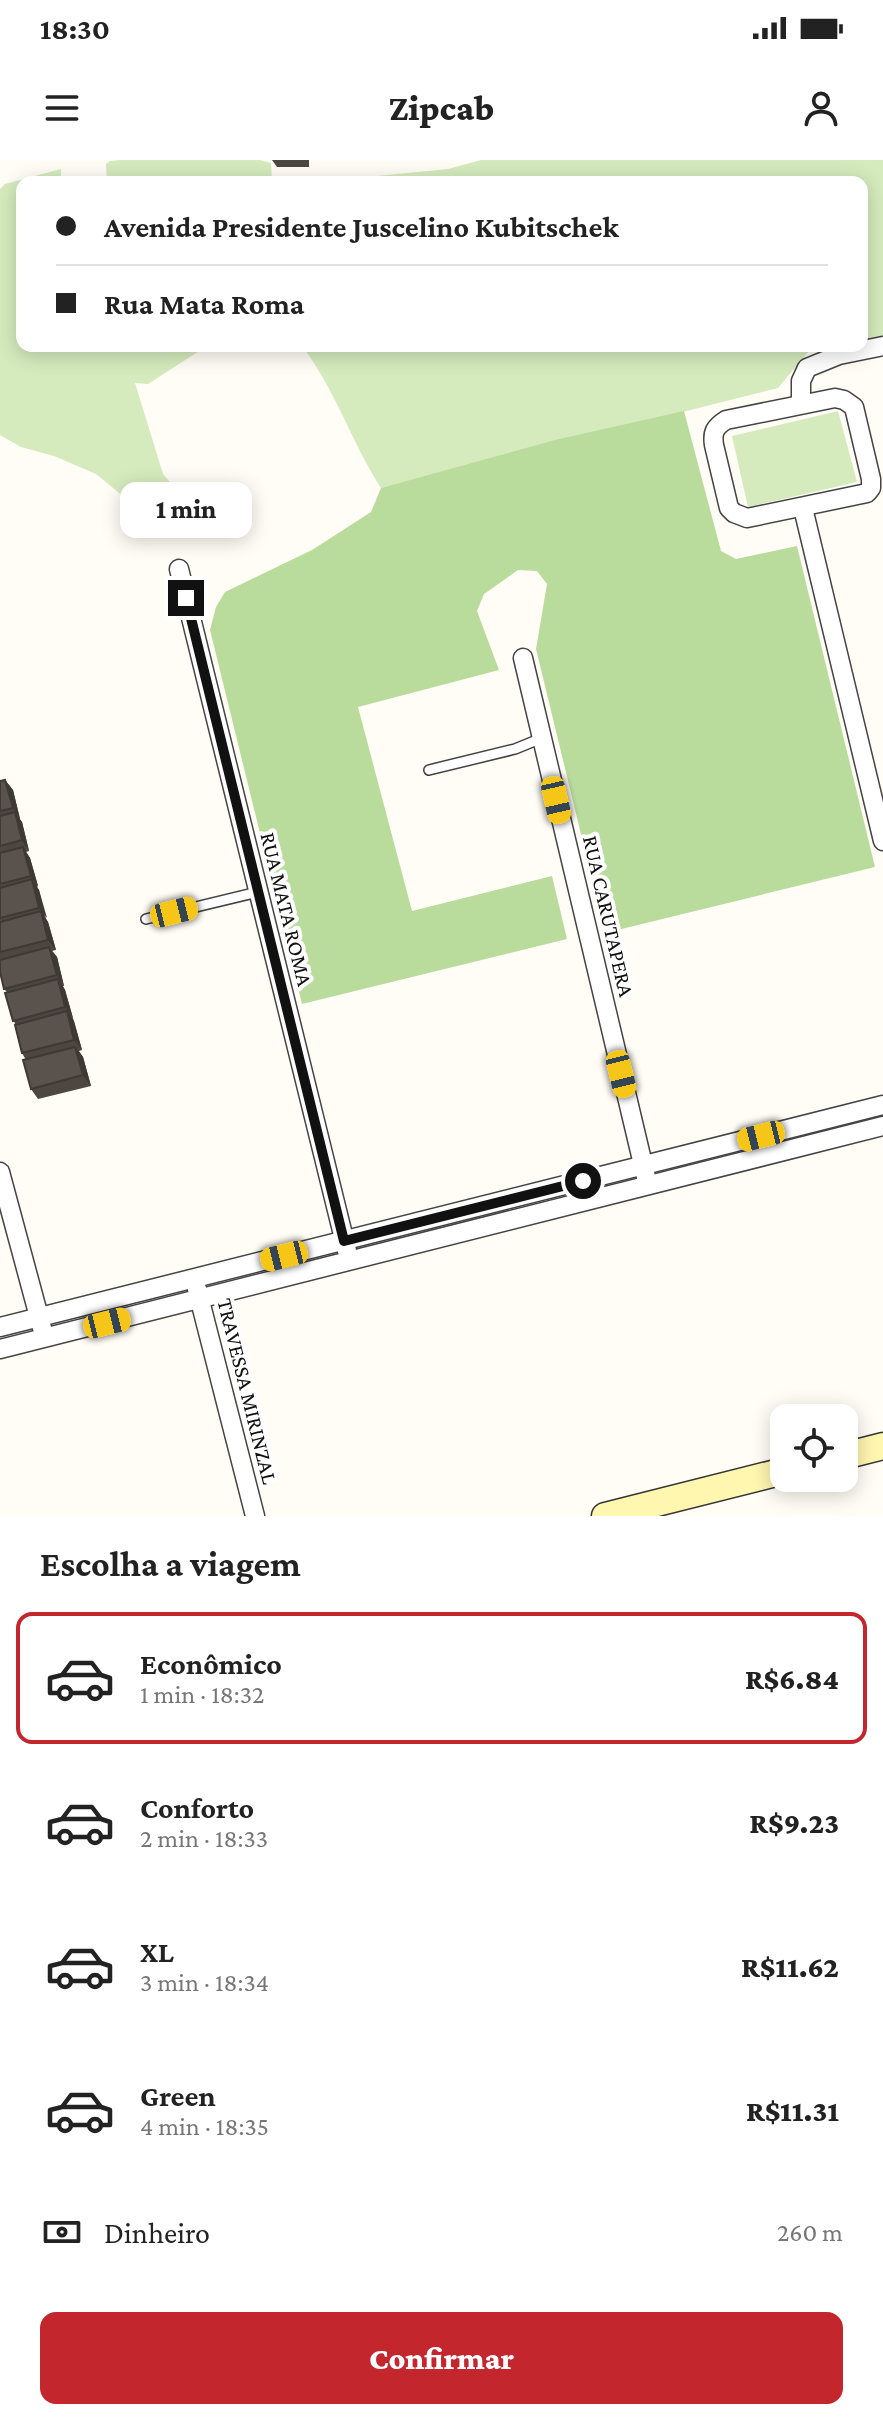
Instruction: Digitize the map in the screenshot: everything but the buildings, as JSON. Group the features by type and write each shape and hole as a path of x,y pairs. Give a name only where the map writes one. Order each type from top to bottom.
{"street":[{"path":"801,404 801,381 807,368 830,358 856,352"},
{"path":"835,398 854,407 871,488 867,493 803,508 747,518 734,513 726,502 713,434 716,426 726,420 801,404 835,398"},
{"path":"803,508 883,841"},
{"name":"RUA MATA ROMA","path":"179,569 349,1261"},
{"name":"RUA CARUTAPERA","path":"523,658 648,1186"},
{"path":"0,1327 883,1105"},
{"path":"0,1349 883,1126"},
{"path":"0,1172 45,1338"},
{"name":"TRAVESSA MIRINZAL","path":"194,1279 255,1516"},
{"path":"858,1452 883,1446"},
{"path":"605,1516 649,1511 770,1475"}],"lane":[{"path":"429,770 515,749 542,738"},
{"path":"146,919 258,892"}],"green space":[{"path":"260,160 271,163 272,176 107,176 106,164 110,161"},
{"path":"481,160 883,160 883,336 868,339 868,176 377,176 448,169"},
{"path":"61,169 61,176 35,176"},
{"path":"16,181 16,352 198,352 148,384 135,383 163,474 186,501 188,525 170,535 154,529 96,474 54,456 21,447 0,435 0,189"},
{"path":"306,352 808,352 778,388 381,488"},
{"path":"684,411 721,551 736,559 797,546 875,867 605,933 536,649 547,584 537,571 518,570 484,594 477,611 499,670 358,707 412,911 552,876 567,939 302,1004 210,630 216,607 225,592 312,550 371,512 381,488 555,440"},
{"path":"838,411 857,482 748,507 732,436"}],"route":[{"path":"186,598 344,1241 583,1181"}]}
